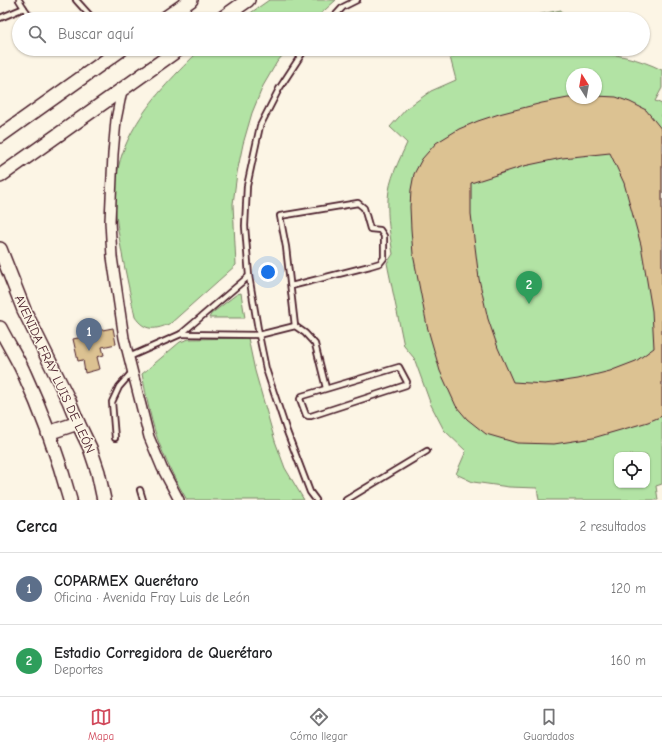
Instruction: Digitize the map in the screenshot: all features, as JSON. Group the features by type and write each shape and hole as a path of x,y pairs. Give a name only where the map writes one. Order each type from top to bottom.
{"main road":[{"path":"174,12 191,0"},
{"path":"231,12 248,0"},
{"path":"0,136 112,56"},
{"path":"0,176 169,56"},
{"name":"AVENIDA FRAY LUIS DE LEÓN","path":"0,249 24,310 69,401 90,448 98,472 104,500"},
{"path":"0,328 22,370 42,416 62,472 70,500"},
{"path":"48,433 78,423"}],"street":[{"path":"122,90 116,120 110,221 112,257 124,338 148,437 179,500"}],"lane":[{"path":"20,0 27,12"},
{"path":"76,0 87,12"},
{"path":"339,12 344,7 358,0"},
{"path":"14,12 24,8"},
{"path":"0,18 12,13"},
{"path":"301,56 279,90 260,126 247,186 245,226 250,276 266,369 286,430 310,492 316,500"},
{"path":"291,286 370,266 380,262 384,258 384,236 380,230 370,229 364,208 358,204 280,216 291,286 295,326"},
{"path":"129,356 180,334 250,276"},
{"path":"180,334 259,335 295,326 305,333 315,344 326,388"},
{"path":"399,368 408,382 406,385 310,416 306,415 300,399 302,396 326,388 399,368"},
{"path":"115,438 112,402 118,387 133,371"},
{"path":"346,500 427,451"},
{"path":"140,490 143,500"}],"green space":[{"path":"269,0 336,0 323,12 252,12"},
{"path":"561,10 561,12 551,12"},
{"path":"194,56 282,56 263,86 252,113 243,144 233,204 236,265 171,323 156,328 151,328 143,325 135,317 124,266 116,215 115,189 119,165 127,143 138,122 151,103"},
{"path":"453,56 622,56 662,70 662,88 655,101 662,104 662,484 656,486 658,500 539,500 537,488 509,487 473,482 456,474 466,451 444,430 431,405 414,358 404,346 387,263 393,254 388,220 390,184 407,143 390,127 407,108 431,91 456,80 450,57"},
{"path":"241,293 245,318 209,318 211,314 237,294"},
{"path":"248,338 255,371 275,441 285,468 304,500 187,500 176,481 158,439 142,374 180,342 189,339"}],"building":[{"path":"602,96 616,97 646,110 662,130 662,416 648,422 593,438 554,444 517,443 486,434 467,419 456,406 440,371 427,326 413,254 410,207 414,174 422,159 436,143 459,129 478,121 542,103 566,98 566,104 602,104","holes":["610,153 624,183 641,245 652,311 654,348 636,361 610,371 578,379 545,384 513,382 498,348 488,319 479,279 471,214 471,183 524,166 562,158"]},
{"path":"113,328 116,344 102,347 104,355 97,357 100,369 85,373 83,360 78,361 73,339 97,334 97,331"}],"place":[{"name":"Estadio Corregidora de Querétaro","path":"529,304"},
{"name":"COPARMEX Querétaro","path":"89,351"}]}
